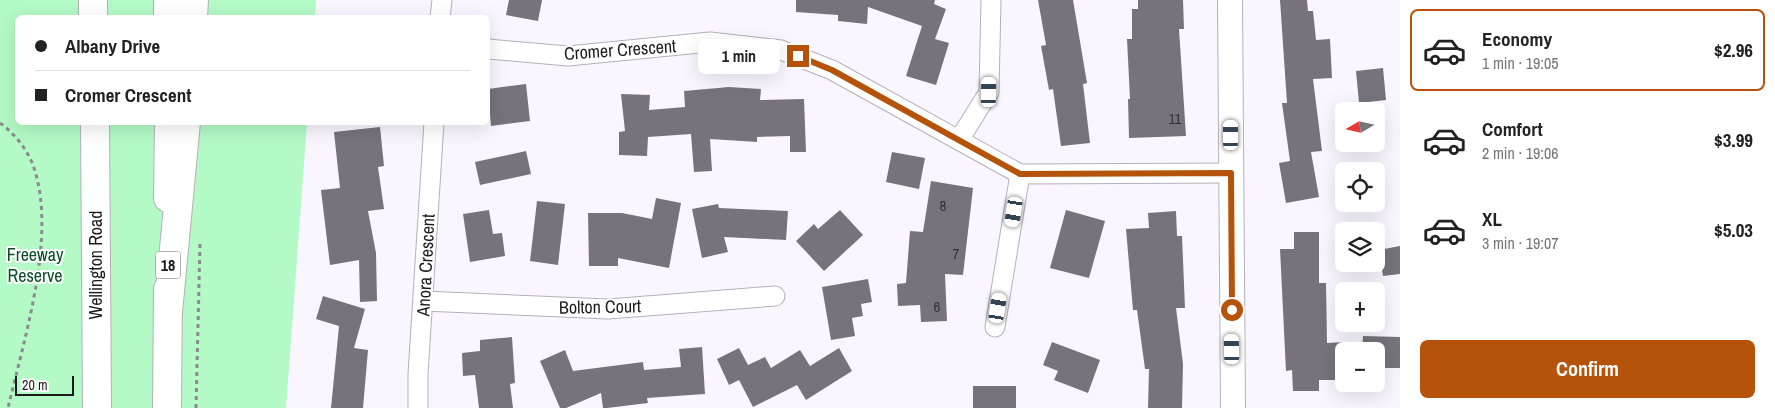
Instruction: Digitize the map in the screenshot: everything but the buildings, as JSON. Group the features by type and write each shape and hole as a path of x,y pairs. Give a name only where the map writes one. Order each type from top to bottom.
{"highway":[{"path":"93,0 93,15"},
{"path":"168,0 168,15"},
{"path":"193,15 194,0"},
{"name":"Wellington Road","path":"94,125 97,408"},
{"name":"18","path":"167,408 168,125"},
{"path":"168,312 186,125"}],"street":[{"path":"440,15 442,0"},
{"path":"960,140 989,92 991,0"},
{"path":"1230,0 1233,408"},
{"name":"Cromer Crescent","path":"490,50 568,56 710,42 781,50 832,70 1020,174 1231,173"},
{"name":"Anora Crescent","path":"418,408 418,374 434,125"},
{"path":"995,328 1020,174"},
{"name":"Bolton Court","path":"424,301 608,309 775,296"}],"path":[{"path":"0,123 23,146 34,166 40,192 42,222 35,289 8,408"},
{"path":"196,408 200,239"}],"green space":[{"name":"Freeway Reserve","path":"0,0 316,0 315,15 15,15 15,125 307,125 286,408 0,408"}],"route":[{"path":"798,56 832,70 1020,174 1231,173 1232,310"}]}
